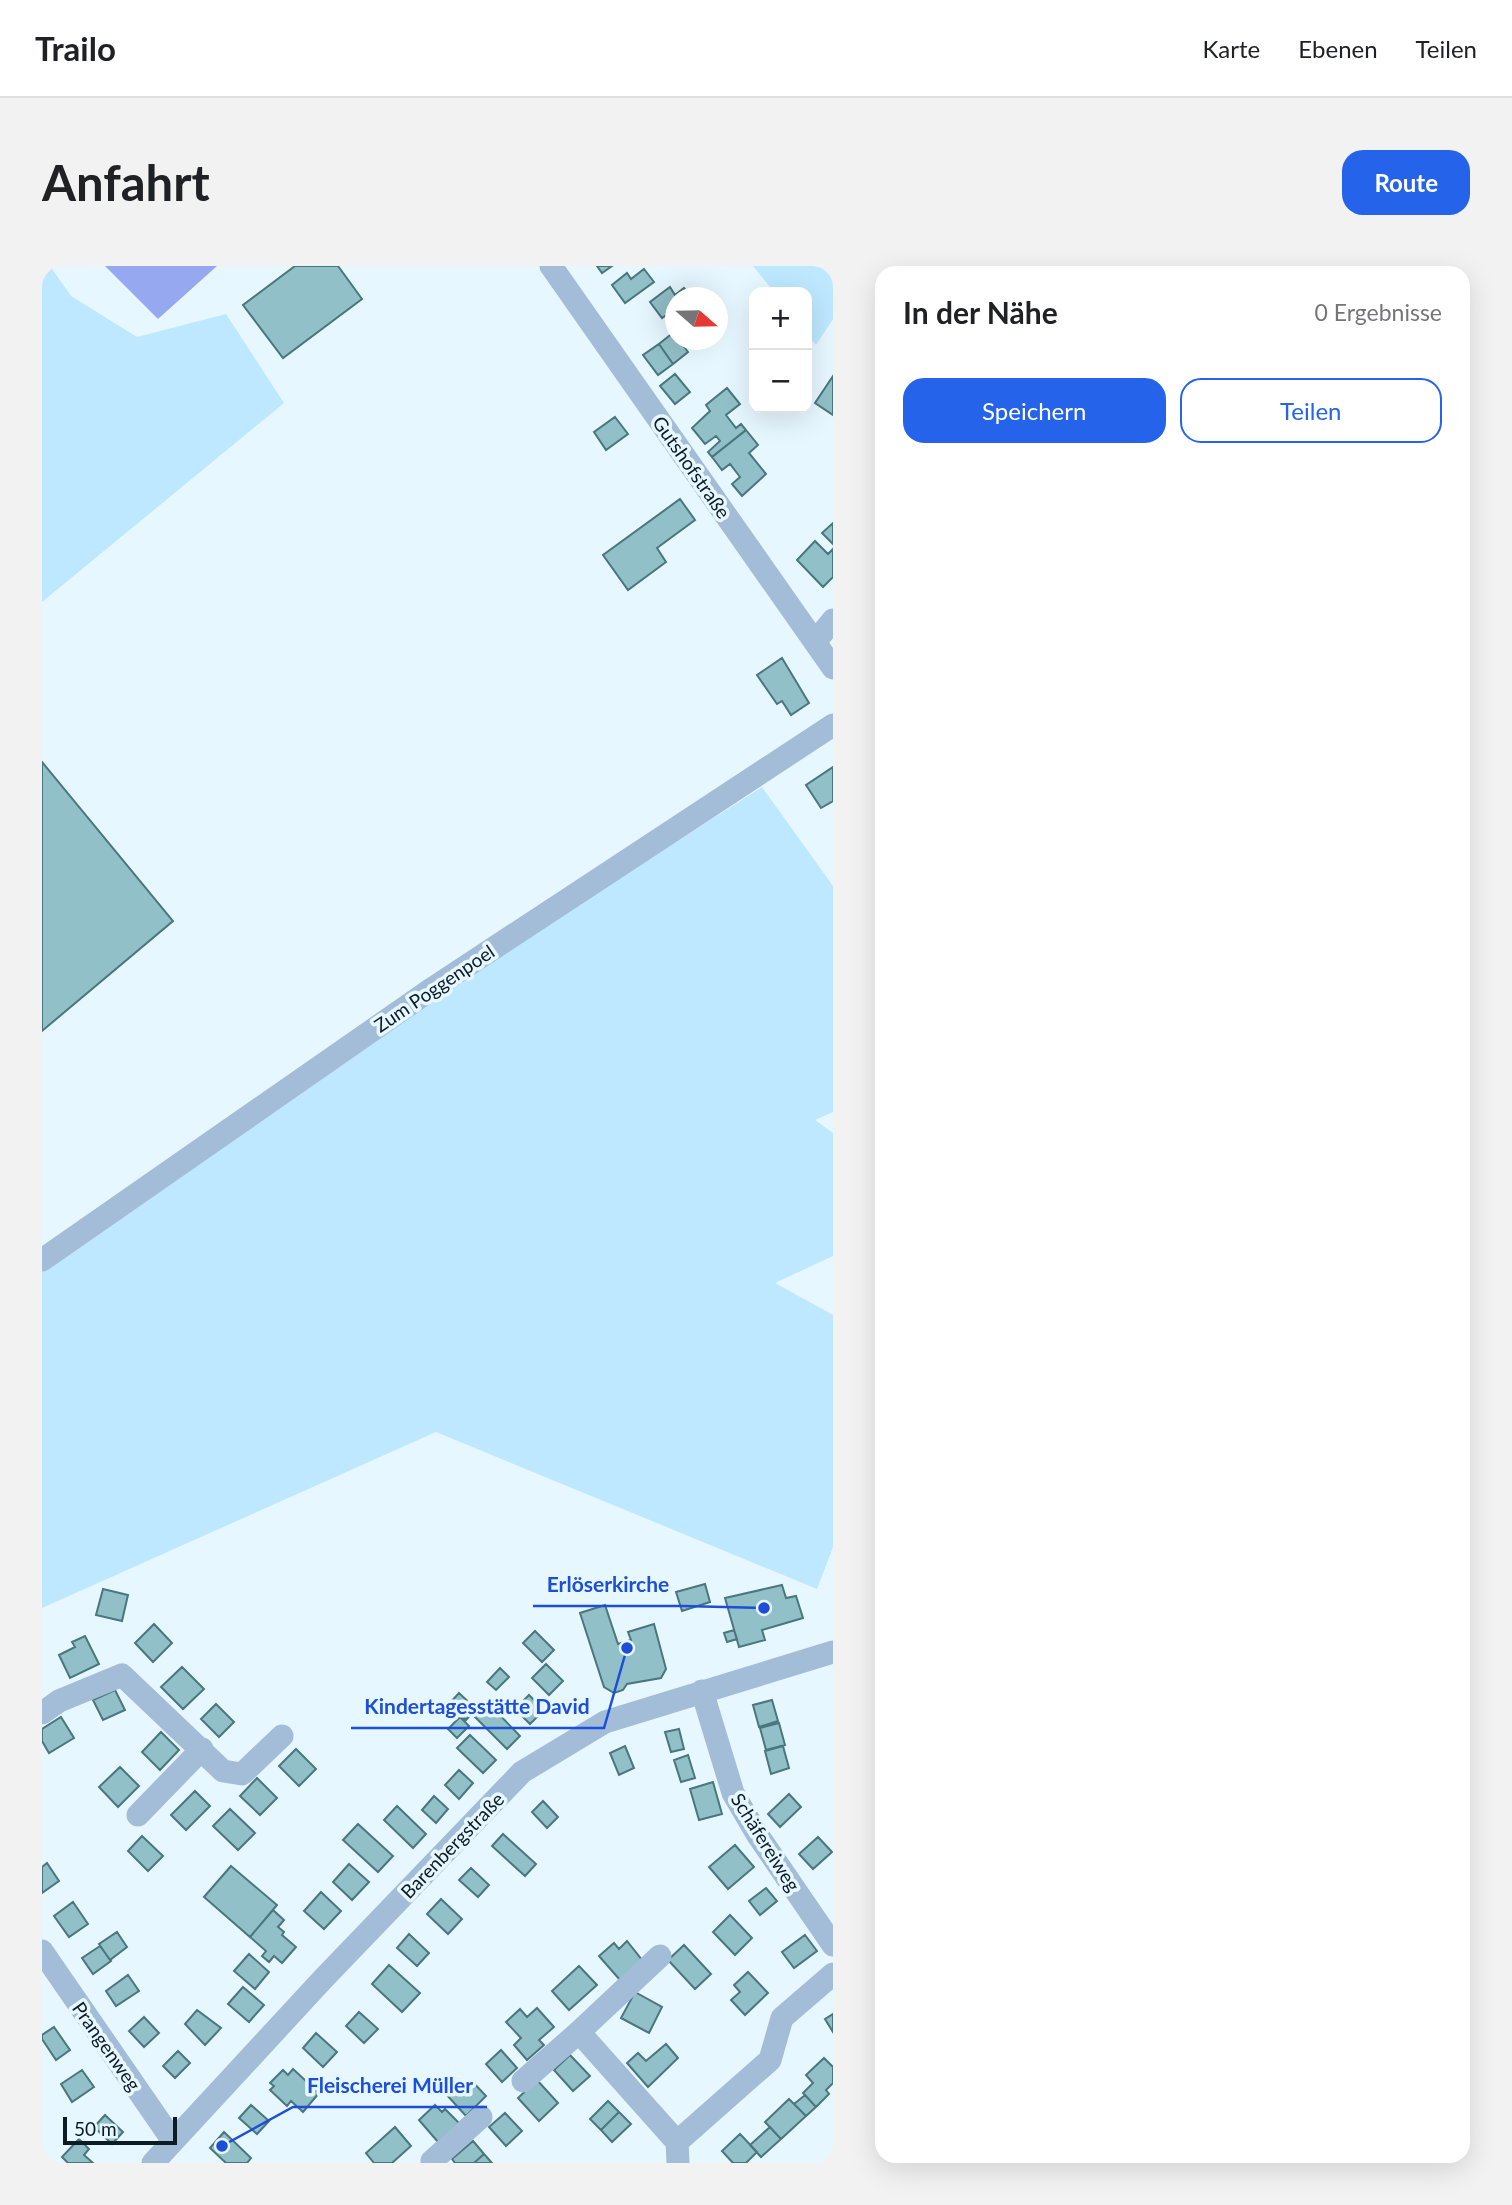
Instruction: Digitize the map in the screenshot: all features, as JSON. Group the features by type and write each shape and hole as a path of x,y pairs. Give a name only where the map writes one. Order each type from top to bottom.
{"street":[{"name":"Gutshofstraße","path":"551,266 833,668"},
{"path":"815,642 833,620"},
{"name":"Zum Poggenpoel","path":"42,1260 433,988 833,725"},
{"name":"Barenbergstraße","path":"153,2163 522,1772 604,1722 833,1652"},
{"path":"42,1713 59,1701 122,1675 223,1772 242,1774 282,1736"},
{"name":"Schäfereiweg","path":"702,1690 733,1793 757,1834 833,1945"},
{"path":"138,1815 202,1749"},
{"name":"Prangenweg","path":"42,1951 173,2141"},
{"path":"523,2081 660,1956"},
{"path":"579,2032 678,2153 771,2060 782,2018 833,1974"},
{"path":"432,2162 481,2117"}],"shaded area":[{"path":"42,266 50,266 71,296 137,337 226,314 284,403 42,602"},
{"path":"753,266 833,266 833,319 816,345 812,340 812,287 770,287"},
{"path":"762,787 833,886 833,1112 815,1120 833,1133 833,1256 775,1283 833,1315 833,1547 817,1589 436,1432 42,1608 42,1271 443,991"}],"water":[{"path":"105,266 217,266 158,319"}],"building":[{"path":"295,266 338,266 362,299 283,358 243,305"},
{"path":"597,266 612,266 602,273"},
{"path":"644,269 654,282 625,303 612,285 627,273 631,279"},
{"path":"665,291 665,316 662,318 650,302"},
{"path":"665,339 665,350 688,352 673,364 659,344"},
{"path":"659,344 673,364 658,375 643,355"},
{"path":"675,374 690,392 675,404 660,386"},
{"path":"833,376 833,415 815,403"},
{"path":"727,388 740,404 726,415 736,428 741,424 746,430 712,457 708,452 720,441 716,436 705,444 692,428 710,411 706,405"},
{"path":"615,417 628,434 606,450 594,432"},
{"path":"746,430 758,445 749,453 766,474 742,496 732,484 740,477 730,464 722,470 712,457"},
{"path":"680,499 695,520 657,548 666,562 628,590 603,555"},
{"path":"833,523 833,544 822,533"},
{"path":"815,541 828,554 833,549 833,577 823,587 797,560"},
{"path":"782,658 809,703 791,715 782,701 777,704 757,675"},
{"path":"42,762 173,921 42,1031"},
{"path":"833,767 833,801 821,808 806,785"},
{"path":"705,1584 710,1602 682,1611 676,1592"},
{"path":"782,1585 786,1598 796,1596 803,1618 762,1630 765,1640 739,1647 725,1598"},
{"path":"103,1589 128,1595 122,1621 96,1615"},
{"path":"605,1605 618,1644 631,1640 628,1632 654,1624 666,1669 661,1678 627,1684 623,1690 614,1693 604,1687 580,1613"},
{"path":"154,1624 172,1643 153,1662 135,1643"},
{"path":"734,1630 737,1639 727,1642 724,1633"},
{"path":"535,1631 554,1650 542,1662 523,1643"},
{"path":"85,1636 99,1664 70,1678 59,1655 75,1647 72,1642"},
{"path":"546,1664 563,1681 549,1695 532,1678"},
{"path":"182,1667 204,1689 183,1709 161,1687"},
{"path":"500,1668 509,1677 496,1690 487,1682"},
{"path":"115,1690 125,1710 103,1720 93,1700"},
{"path":"459,1693 476,1709 466,1720 449,1704"},
{"path":"529,1695 544,1710 530,1724 515,1709"},
{"path":"772,1700 778,1721 759,1727 753,1705"},
{"path":"216,1704 234,1722 219,1737 201,1719"},
{"path":"489,1704 520,1736 507,1749 475,1717"},
{"path":"61,1717 74,1738 49,1753 42,1741 42,1729"},
{"path":"460,1717 469,1726 457,1738 448,1729"},
{"path":"779,1723 785,1745 766,1750 760,1728"},
{"path":"679,1729 684,1749 671,1752 665,1732"},
{"path":"161,1732 179,1750 160,1770 142,1752"},
{"path":"470,1735 496,1760 483,1773 457,1748"},
{"path":"625,1746 634,1768 619,1775 610,1753"},
{"path":"783,1746 789,1768 771,1774 765,1751"},
{"path":"296,1749 316,1769 299,1786 279,1766"},
{"path":"688,1755 695,1778 681,1782 674,1760"},
{"path":"120,1767 139,1786 118,1807 99,1787"},
{"path":"459,1770 473,1783 459,1799 445,1785"},
{"path":"257,1778 277,1798 260,1815 240,1796"},
{"path":"713,1782 722,1814 699,1820 690,1789"},
{"path":"195,1791 210,1806 186,1830 171,1815"},
{"path":"789,1794 801,1807 780,1827 768,1814"},
{"path":"434,1796 448,1809 436,1823 422,1810"},
{"path":"543,1801 558,1817 547,1828 532,1812"},
{"path":"397,1806 426,1834 413,1848 384,1820"},
{"path":"230,1809 255,1833 238,1850 213,1826"},
{"path":"358,1824 393,1856 378,1872 343,1840"},
{"path":"503,1834 536,1864 525,1876 492,1846"},
{"path":"142,1836 163,1856 148,1871 128,1851"},
{"path":"818,1837 832,1852 813,1869 799,1854"},
{"path":"735,1845 754,1867 728,1889 709,1867"},
{"path":"47,1863 59,1881 42,1893 42,1867"},
{"path":"349,1864 369,1882 352,1900 333,1882"},
{"path":"231,1866 277,1905 250,1937 204,1897"},
{"path":"471,1868 489,1885 478,1897 459,1880"},
{"path":"766,1888 777,1901 760,1915 749,1901"},
{"path":"321,1892 341,1911 324,1929 304,1911"},
{"path":"441,1899 462,1919 448,1934 427,1914"},
{"path":"73,1902 88,1924 69,1937 54,1916"},
{"path":"273,1910 284,1920 278,1927 284,1932 282,1935 296,1947 282,1963 274,1956 269,1962 262,1956 266,1951 250,1937"},
{"path":"730,1915 752,1938 735,1955 713,1932"},
{"path":"117,1932 127,1947 110,1960 99,1944"},
{"path":"409,1934 429,1953 417,1966 397,1948"},
{"path":"805,1935 817,1951 794,1968 782,1952"},
{"path":"627,1941 642,1960 620,1980 599,1956 614,1943 619,1949"},
{"path":"684,1945 711,1974 695,1989 668,1960"},
{"path":"100,1946 111,1961 93,1974 82,1958"},
{"path":"249,1954 269,1972 255,1989 234,1971"},
{"path":"389,1965 420,1993 402,2012 372,1984"},
{"path":"579,1966 597,1985 569,2010 552,1991"},
{"path":"748,1972 768,1993 745,2015 731,2000 740,1992 734,1985"},
{"path":"128,1975 139,1991 116,2006 106,1991"},
{"path":"243,1987 264,2005 249,2022 228,2004"},
{"path":"635,1992 662,2007 649,2033 621,2018"},
{"path":"537,2008 554,2027 539,2040 544,2045 527,2060 514,2045 521,2038 506,2022 520,2009 527,2017"},
{"path":"197,2010 221,2028 205,2045 185,2024"},
{"path":"359,2012 378,2029 364,2043 346,2026"},
{"path":"833,2014 833,2032 825,2019"},
{"path":"144,2017 159,2033 144,2047 129,2031"},
{"path":"54,2027 70,2050 56,2060 42,2039 42,2035"},
{"path":"316,2033 337,2052 323,2067 303,2048"},
{"path":"666,2044 678,2058 648,2087 627,2063 638,2053 646,2061"},
{"path":"501,2050 517,2068 502,2082 486,2064"},
{"path":"178,2051 190,2063 175,2078 163,2066"},
{"path":"570,2055 590,2076 573,2091 554,2070"},
{"path":"824,2058 833,2067 833,2083 826,2090 829,2094 816,2107 803,2093 813,2083 806,2075"},
{"path":"293,2069 319,2093 303,2112 291,2101 287,2106 270,2090 274,2086 270,2083 283,2070 288,2075"},
{"path":"82,2070 94,2087 72,2102 61,2084"},
{"path":"458,2080 464,2087 472,2081 486,2096 466,2116 445,2093"},
{"path":"537,2080 558,2103 539,2121 518,2098"},
{"path":"805,2095 816,2107 806,2116 794,2104"},
{"path":"789,2099 806,2116 781,2139 765,2122"},
{"path":"608,2101 619,2112 601,2130 590,2119"},
{"path":"251,2105 269,2121 257,2134 239,2118"},
{"path":"435,2105 442,2112 445,2109 459,2123 438,2142 419,2120"},
{"path":"619,2112 631,2124 612,2142 601,2130"},
{"path":"505,2113 522,2131 506,2146 489,2127"},
{"path":"105,2115 123,2132 112,2144 94,2127"},
{"path":"395,2127 411,2146 392,2163 374,2163 366,2153"},
{"path":"770,2127 781,2139 761,2157 750,2145"},
{"path":"224,2132 251,2158 247,2163 226,2163 210,2148"},
{"path":"740,2134 757,2152 746,2163 733,2163 722,2151"},
{"path":"79,2139 89,2149 84,2155 93,2163 68,2163 62,2157"},
{"path":"473,2141 484,2154 474,2163 455,2163 452,2159"},
{"path":"484,2154 492,2163 474,2163"}],"place":[{"name":"Erlöserkirche","path":"764,1608"},
{"name":"Kindertagesstätte David","path":"627,1648"},
{"name":"Fleischerei Müller","path":"222,2146"}]}
